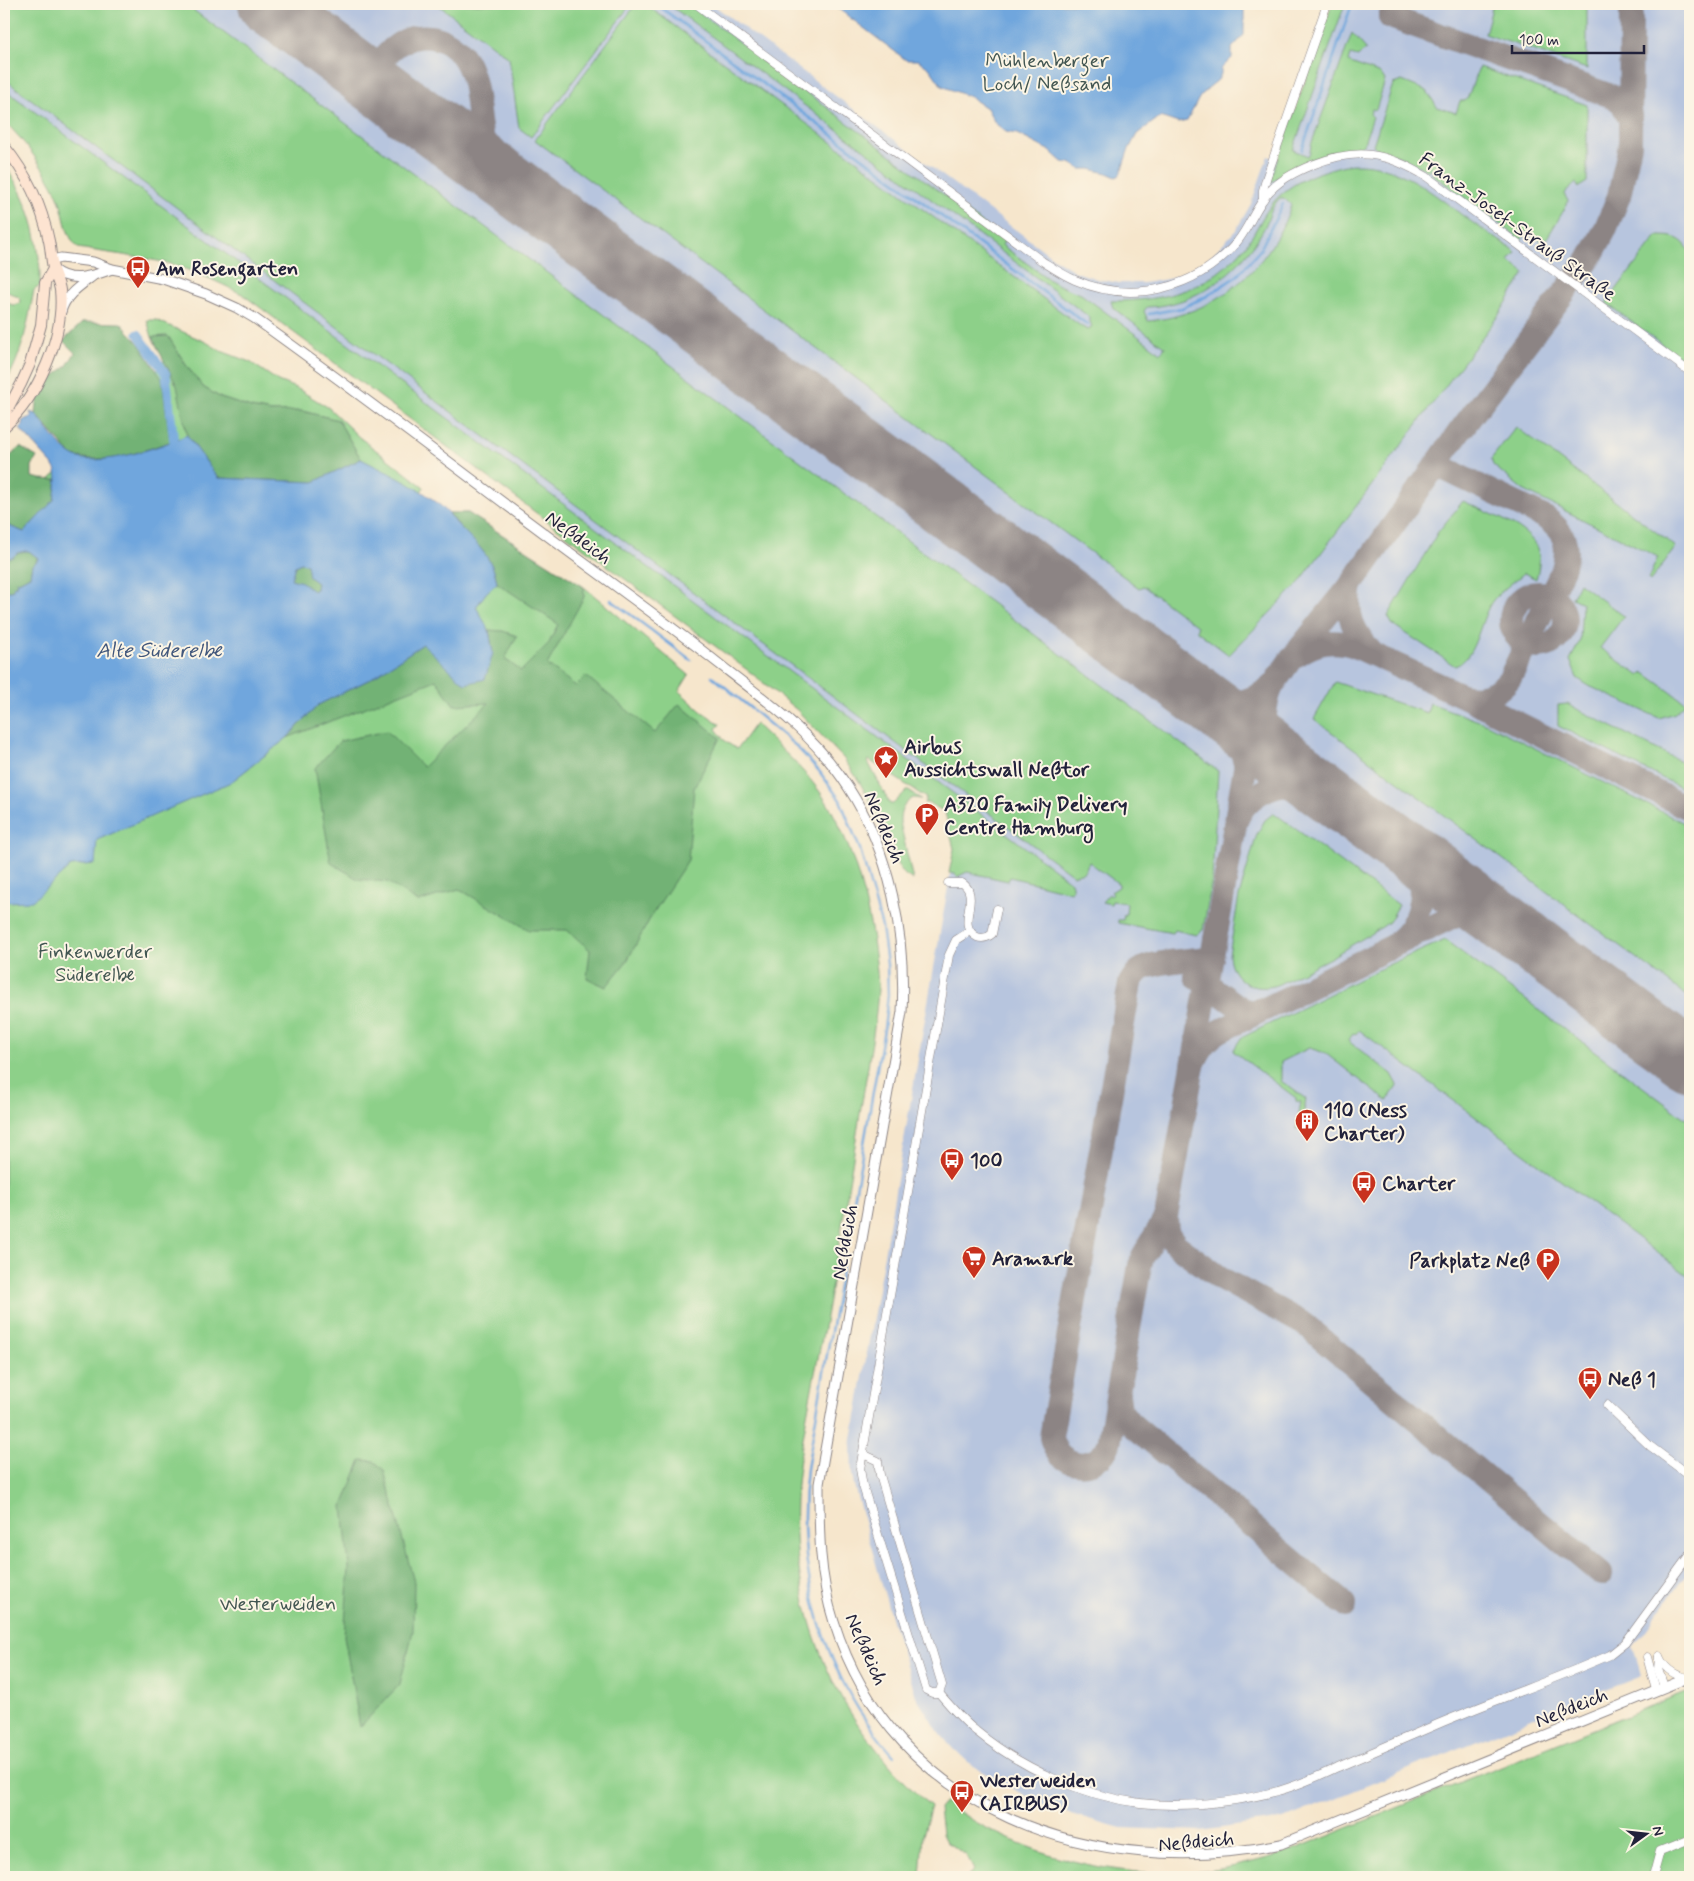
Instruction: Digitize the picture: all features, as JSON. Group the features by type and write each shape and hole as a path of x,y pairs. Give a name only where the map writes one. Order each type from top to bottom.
{"main road":[{"path":"4,146 20,168 34,194 43,219 52,264 60,290 59,317 51,351 37,383 22,406 4,427"},
{"path":"4,416 30,364 40,325 45,283 52,264"}],"street":[{"path":"696,4 1042,261 1084,284 1111,291 1144,292 1162,289 1190,279 1215,264 1229,251 1248,226 1263,199 1263,190 1267,176 1327,4"},
{"name":"Franz-Josef-Strauß Straße","path":"1263,199 1275,185 1291,174 1331,158 1352,153 1369,154 1392,160 1419,172 1441,186 1690,372"},
{"name":"Neßdeich","path":"112,270 93,276 68,277 60,274 52,264 61,258 93,262 112,270 147,275 183,286 224,302 254,318 783,712 825,755 858,802 880,851 888,880 898,922 903,983 900,1022 819,1484 819,1536 825,1588 834,1622 847,1657 885,1723 918,1762 949,1791 990,1818 1014,1830"},
{"path":"59,317 68,296 93,276"},
{"path":"948,884 962,883 968,889 970,898 967,921 970,931 978,937 990,936 992,934 997,910"},
{"path":"970,931 956,940 949,955 860,1469 863,1486 926,1690 932,1693 939,1693 957,1714 976,1731 1009,1754 1046,1774 1079,1788 1140,1803 1210,1803 1248,1798 1280,1790 1327,1772 1610,1655 1625,1643 1690,1554"},
{"path":"1607,1405 1650,1446 1690,1476"},
{"path":"863,1454 878,1461 880,1475 942,1685 939,1693"},
{"path":"1660,1689 1659,1656 1662,1663 1671,1672 1689,1678"},
{"path":"1647,1657 1660,1689"},
{"name":"Neßdeich","path":"1197,1862 1245,1854 1281,1844 1689,1678"},
{"path":"1653,1877 1660,1851 1690,1839"}],"shaded area":[{"path":"4,4 712,4 1055,259 1076,272 1097,279 1119,283 1144,283 1168,279 1189,270 1210,257 1236,230 1251,204 1268,156 1278,160 1333,4 1690,4 1690,1569 1633,1647 1641,1675 1284,1819 1201,1831 1121,1828 1046,1807 973,1766 953,1749 938,1731 916,1696 893,1624 856,1493 852,1476 851,1445 962,806 4,95"}],"green space":[{"path":"4,4 185,4 1218,771 1212,880 1203,930 1196,935 1175,930 1173,933 1118,923 1118,920 1123,920 1124,914 1126,914 1127,903 1112,901 1111,904 1102,902 1109,894 1111,896 1113,894 1111,892 1119,887 1119,884 1089,862 1084,872 1073,875 4,79"},
{"path":"437,4 631,4 531,137 519,128 509,58"},
{"path":"636,4 645,4 1082,327 1088,330 1092,327 1088,316 668,4 688,4 1005,240 1002,245 1051,281 1081,294 1161,353 1165,347 1113,308 1111,301 1150,299 1186,290 1202,282 1217,273 1246,245 1268,209 1281,194 1304,179 1340,166 1351,164 1371,165 1401,174 1415,182 1516,252 1509,261 1525,273 1498,316 1298,584 1229,655 1197,631 1197,626 1143,586 1139,588 535,140","holes":["1280,198 1284,198 1291,205 1282,228 1269,249 1237,285 1217,299 1196,309 1173,317 1148,321 1144,311 1147,307 1165,305 1182,300 1214,284 1228,273 1252,247 1277,202"]},
{"path":"1332,4 1345,4 1293,150 1308,156 1310,153 1311,145 1352,33 1366,49 1358,57 1350,55 1348,62 1381,74 1385,80 1376,110 1372,109 1370,114 1373,117 1364,143 1360,147 1312,159 1291,169 1269,184"},
{"path":"1493,4 1587,4 1587,69 1485,34"},
{"path":"1479,67 1587,105 1587,182 1579,187 1576,183 1564,194 1568,201 1567,205 1544,243 1528,231 1521,240 1432,174 1434,171 1430,168 1428,171 1401,157 1378,150 1373,145 1393,84 1402,81 1427,91 1437,107 1456,113 1460,101 1465,101 1468,97"},
{"path":"4,89 965,802 1071,882 1073,889 1071,892 1010,877 1008,881 967,872 957,877 955,874 949,873 954,849 945,812 929,803 924,803 926,798 869,760 868,762 890,804 893,804 907,790 921,799 913,798 904,805 901,811 900,822 913,880 901,872 889,836 859,781 844,759 797,710 750,672 242,294 203,276 163,262 78,248 73,243 67,230 60,201 46,174 27,146 4,121"},
{"path":"4,164 21,192 32,222 38,253 40,286 34,290 20,351 4,385 4,300 12,305 21,302 20,298 4,290"},
{"path":"1657,236 1676,238 1684,243 1690,252 1690,355 1682,359 1606,303"},
{"path":"147,320 156,320 206,342 221,351 250,362 278,381 298,389 329,408 359,437 424,487 421,492 361,459 338,420 302,411 272,412 251,408 221,398 203,387 186,365 168,336 152,337"},
{"path":"83,322 121,323 140,345 162,379 170,442 117,459 91,459 72,456 36,414 38,391 45,382 66,367 75,353 63,341"},
{"path":"168,336 186,365 203,387 221,398 251,408 271,412 302,411 338,420 361,459 314,482 218,478 187,435 177,386 152,337"},
{"path":"165,359 261,561 231,782 287,738 318,705 488,630 476,607 497,582 449,513 468,513 584,587 689,675 679,691 701,711 720,724 716,729 726,742 737,749 755,724 805,774 820,792 832,812 853,859 868,911 873,937 878,990 872,1044 843,1221 801,1449 796,1503 796,1540 807,1612 832,1680 850,1712 871,1742 914,1792 931,1806 923,1835 920,1877 4,1877 4,501 29,497 107,430 132,404"},
{"path":"1516,427 1676,547 1650,581 1648,579 1658,557 1523,490 1493,465 1491,459"},
{"path":"20,447 37,457 32,466 32,477 57,480 55,500 24,532 4,524 4,462"},
{"path":"1463,501 1502,519 1528,535 1537,549 1539,567 1536,579 1524,573 1494,599 1489,606 1468,655 1455,666 1392,624 1388,616 1438,532"},
{"path":"449,513 468,513 584,587 584,597 547,665 576,686 586,676 655,733 679,704 720,738 694,788 688,860 652,915 627,961 606,987 587,978 590,950 567,930 529,930 459,889 418,902 387,882 358,879 331,863 315,768 340,741 387,731 423,767 489,703 454,705 436,680 287,738 318,705 370,679 423,644 493,653 489,630 503,631 517,636 505,659 521,671 549,643 558,624 497,583 490,562 484,553"},
{"path":"29,551 37,557 37,561 32,565 30,576 17,583 12,591 8,591 4,596 4,559"},
{"path":"301,563 307,564 317,583 316,589 313,591 291,579 295,566"},
{"path":"1579,583 1624,616 1600,648 1640,676 1643,672 1686,703 1675,713 1659,718 1589,686 1577,678 1570,660 1580,641 1582,603 1572,598"},
{"path":"1335,682 1427,713 1430,703 1487,724 1690,826 1690,998 1314,719"},
{"path":"1567,704 1690,766 1690,792 1558,726 1558,705"},
{"path":"1274,813 1399,905 1389,922 1330,958 1279,984 1261,987 1253,986 1239,978 1234,972 1229,955 1239,896 1257,834 1265,820"},
{"path":"1445,940 1690,1122 1690,1277 1359,1030 1348,1041 1392,1074 1398,1085 1387,1101 1325,1053 1309,1048 1281,1062 1281,1081 1306,1099 1299,1129 1296,1129 1301,1102 1296,1101 1296,1098 1233,1051 1241,1038 1390,964"},
{"path":"361,1460 374,1461 384,1470 414,1582 413,1631 400,1684 360,1727 344,1636 349,1568 343,1506"},
{"path":"1690,1690 1690,1877 967,1877 974,1870 966,1855 946,1842 942,1834 939,1809 945,1802 970,1819 998,1834 1057,1857 1088,1865 1150,1873 1208,1871 1234,1866 1285,1853"}],"water":[{"name":"Mühlenberger Loch/ Neßsand","path":"832,4 1244,4 1244,35 1232,48 1232,58 1221,69 1218,80 1199,98 1187,121 1178,123 1160,117 1137,134 1128,151 1120,175 1116,177 1090,169 1080,169 1070,163 1062,162 1050,151 1017,134 1006,132 995,123 987,108 970,97 942,86 930,69 918,60 906,60"},
{"name":"Alte Süderelbe","path":"30,412 36,414 68,452 83,459 96,460 129,455 187,435 218,478 314,482 361,459 408,483 431,498 449,514 482,550 495,573 497,583 486,593 476,607 489,630 493,653 485,679 465,684 423,644 370,679 318,705 287,738 231,782 97,840 95,864 71,866 32,901 4,902 4,596 17,585 16,581 19,582 30,576 32,565 38,558 29,551 25,551 4,559 4,524 24,532 54,500 57,480 56,471 52,464 20,429 24,420 32,417","holes":["301,563 307,564 309,577 317,583 316,589 313,591 302,582 291,579 295,566"]}],"waterway":[{"path":"656,4 1088,325"},
{"path":"1302,150 1352,4"},
{"path":"1149,314 1182,308 1207,296 1237,276 1260,250 1283,204"},
{"path":"138,334 166,374 175,451"},
{"path":"611,600 691,660"},
{"path":"712,676 796,746 819,771 840,800 860,849 882,927 887,964 888,995 884,1029 807,1469 804,1508 805,1546 810,1585 819,1622 832,1659 849,1693 870,1726 894,1756"}],"taxiway":[{"path":"1495,916 1479,912 1460,913 1220,1031 1204,1045 1193,1065 1255,711 1291,659 1351,585 1460,431 1590,258 1605,230 1619,196 1630,145 1631,4"},
{"path":"1390,17 1614,97 1622,103 1630,119"},
{"path":"468,152 441,137 400,127 386,112 381,104 376,85 379,69 387,55 399,44 414,38 430,37 446,42 461,54 472,76 485,150 503,178"},
{"path":"1436,465 1544,517 1561,533 1566,546 1563,569 1510,678 1495,692 1476,697 1462,695"},
{"path":"1351,585 1349,606 1352,622 1360,638 1373,654"},
{"path":"1538,593 1548,595 1557,601 1563,610 1565,620 1563,630 1557,639 1548,645 1538,647 1528,645 1519,639 1513,630 1511,620 1513,610 1519,601 1528,595 1538,593"},
{"path":"1297,655 1311,647 1325,643 1332,642 1355,646 1461,695 1690,809"},
{"path":"1200,697 1219,703 1238,702 1256,697 1272,686 1266,705 1265,723 1270,740 1281,757"},
{"path":"1225,715 1236,732 1244,759"},
{"path":"1237,819 1246,805 1266,790 1282,785 1294,784 1321,787"},
{"path":"1398,941 1410,928 1420,904 1421,886 1409,852"},
{"path":"1193,1065 1166,1217 1143,1256 1140,1265 1109,1444 1104,1454 1096,1460 1087,1463 1069,1461 1054,1447 1051,1437 1130,983 1135,975 1145,967 1174,961 1212,957"},
{"path":"1196,976 1242,1009 1251,1012 1263,1009"},
{"path":"1166,1217 1167,1232 1176,1245 1222,1279 1304,1324 1601,1574"},
{"path":"1118,1395 1120,1410 1130,1423 1345,1605"}],"runway":[{"path":"268,4 1690,1061"}],"place":[{"name":"Am Rosengarten","path":"138,289"},
{"name":"Airbus Aussichtswall Neßtor","path":"886,779"},
{"name":"A320 Family Delivery Centre Hamburg","path":"927,836"},
{"name":"110 (Ness Charter)","path":"1307,1142"},
{"name":"100","path":"952,1181"},
{"name":"Charter","path":"1364,1204"},
{"name":"Aramark","path":"974,1279"},
{"name":"Parkplatz Neß","path":"1548,1281"},
{"name":"Neß 1","path":"1590,1400"},
{"name":"Westerweiden (AIRBUS)","path":"962,1813"}],"park label":[{"name":"Finkenwerder Süderelbe","path":"95,962"},
{"name":"Westerweiden","path":"278,1603"}]}
